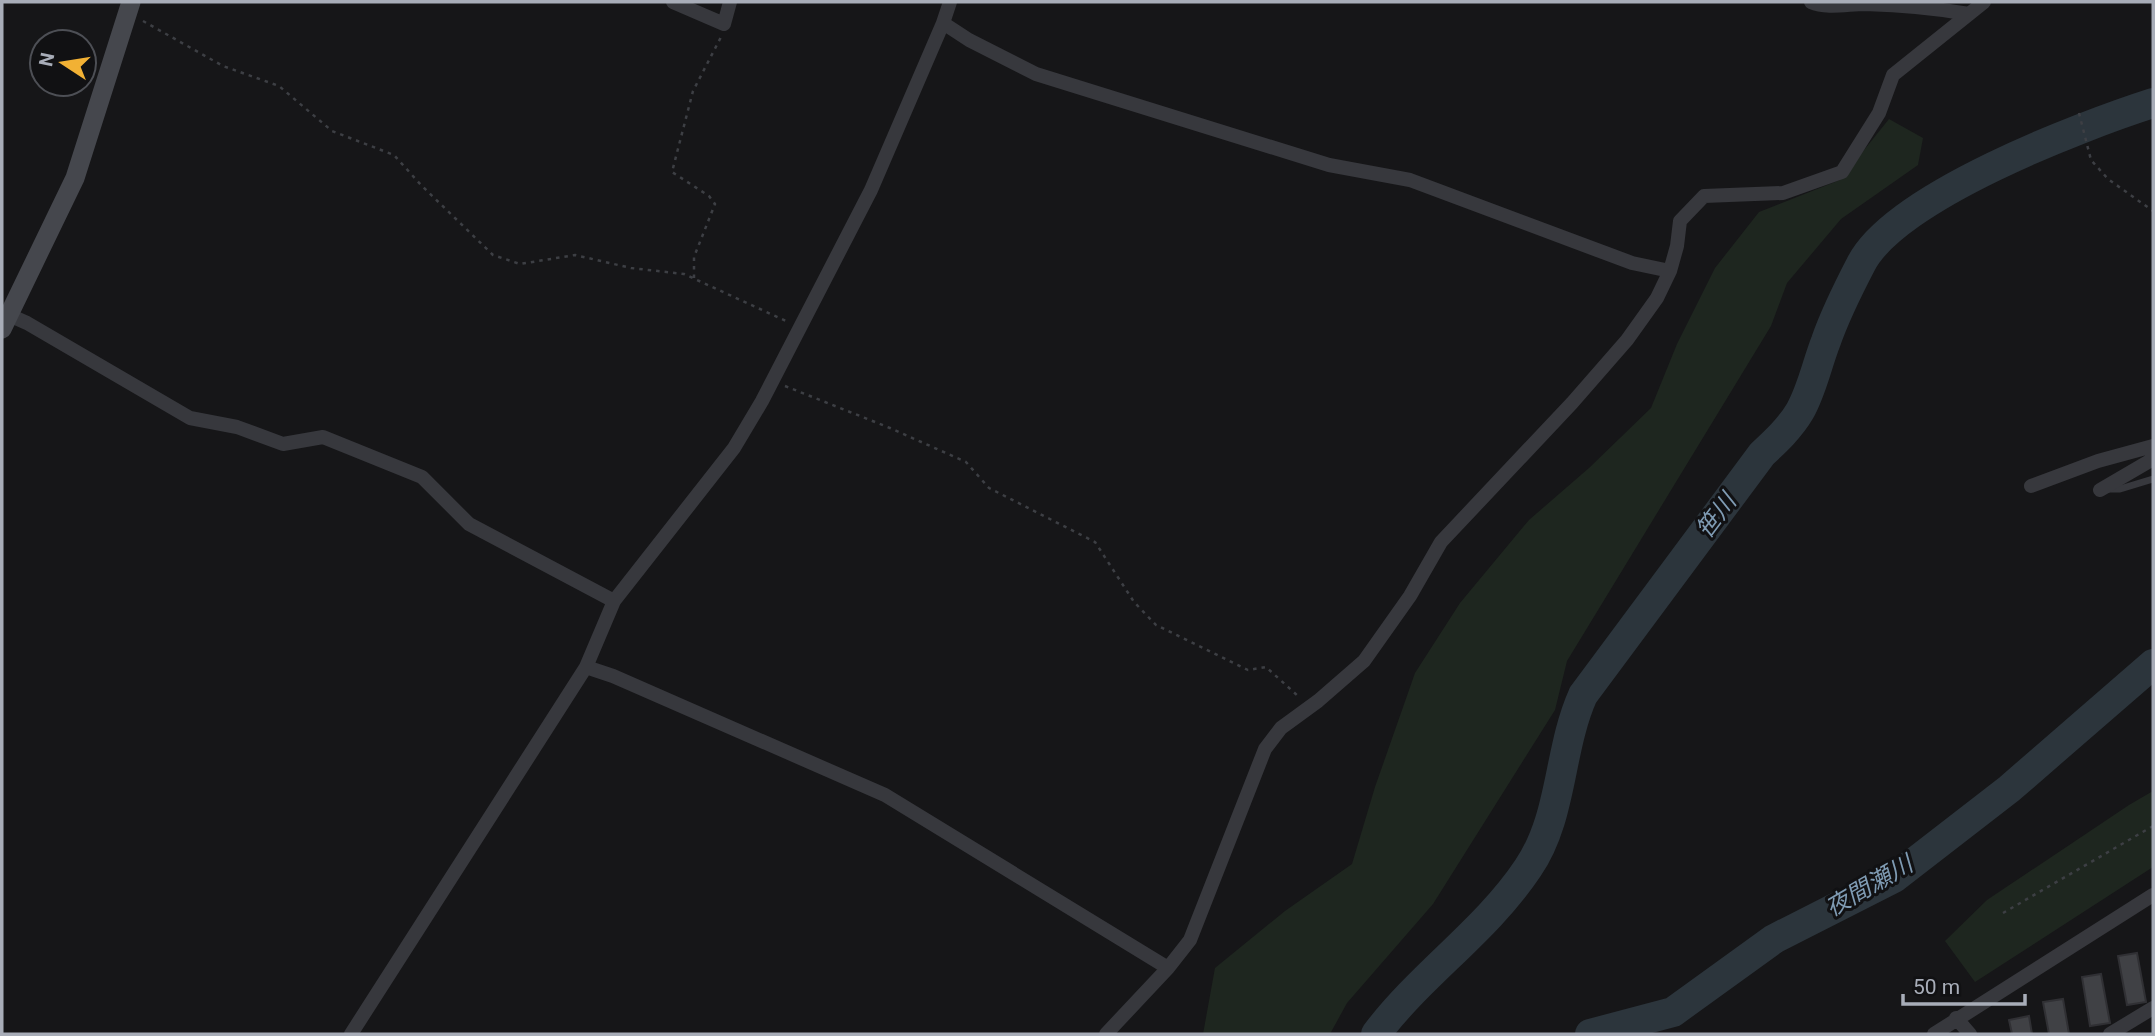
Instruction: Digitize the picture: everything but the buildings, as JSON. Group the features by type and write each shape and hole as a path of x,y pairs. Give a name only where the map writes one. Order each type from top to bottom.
{"main road":[{"path":"4,318 75,178 130,7"}],"street":[{"path":"673,2 724,24 730,2"},
{"path":"352,1034 586,667 614,601 734,448 772,381 871,190 950,2"},
{"path":"1811,2 1819,5 1939,9 1969,14"},
{"path":"1106,1034 1191,940 1265,749 1281,728 1364,661 1410,596 1441,542 1572,403 1627,340 1657,298 1670,271 1680,221 1704,196 1783,193 1842,172 1879,113 1893,75 1984,2"},
{"path":"943,23 968,40 1036,74 1329,164 1410,180 1632,263 1670,271"},
{"path":"4,318 27,323 190,418 237,427 283,444 323,436 422,477 469,524 614,601"},
{"path":"2031,486 2098,461 2153,446"},
{"path":"2100,490 2153,459"},
{"path":"586,667 613,676 885,795 1168,968"},
{"path":"1934,1034 2153,895"},
{"path":"2110,1034 2153,1008"},
{"path":"1956,1018 1970,1034"}],"lane":[{"path":"2100,490 2120,489 2153,479"}],"path":[{"path":"130,7 223,66 279,86 332,131 394,155 493,256 520,264 575,255 631,268 684,274 800,327"},
{"path":"694,278 694,257 715,204 709,195 672,172 693,91 720,40 724,24"},
{"path":"2079,113 2091,159 2108,179 2153,211"},
{"path":"772,381 890,428 965,463 989,488 1095,542 1134,602 1156,625 1248,670 1266,667 1310,707"},
{"path":"2003,913 2153,826"}],"shaded area":[{"path":"1889,119 1923,138 1918,165 1841,219 1787,283 1771,326 1567,661 1555,710 1433,904 1347,1003 1330,1034 1203,1034 1215,968 1285,911 1352,864 1375,787 1415,673 1460,603 1529,520 1589,468 1651,408 1677,344 1715,268 1759,212 1840,180"},
{"path":"2153,791 2153,867 1975,982 1945,941 1987,900"}],"waterway":[{"name":"笹川","path":"1376,1034 1413,992 1493,912 1528,868 1548,827 1569,738 1583,695 1762,454 1796,417 1808,394 1842,302 1861,264 1880,239 1911,214 1993,167 2082,128 2153,103"},
{"name":"夜間瀬川","path":"1590,1034 1673,1012 1774,939 1894,878 2009,789 2153,664"}]}
